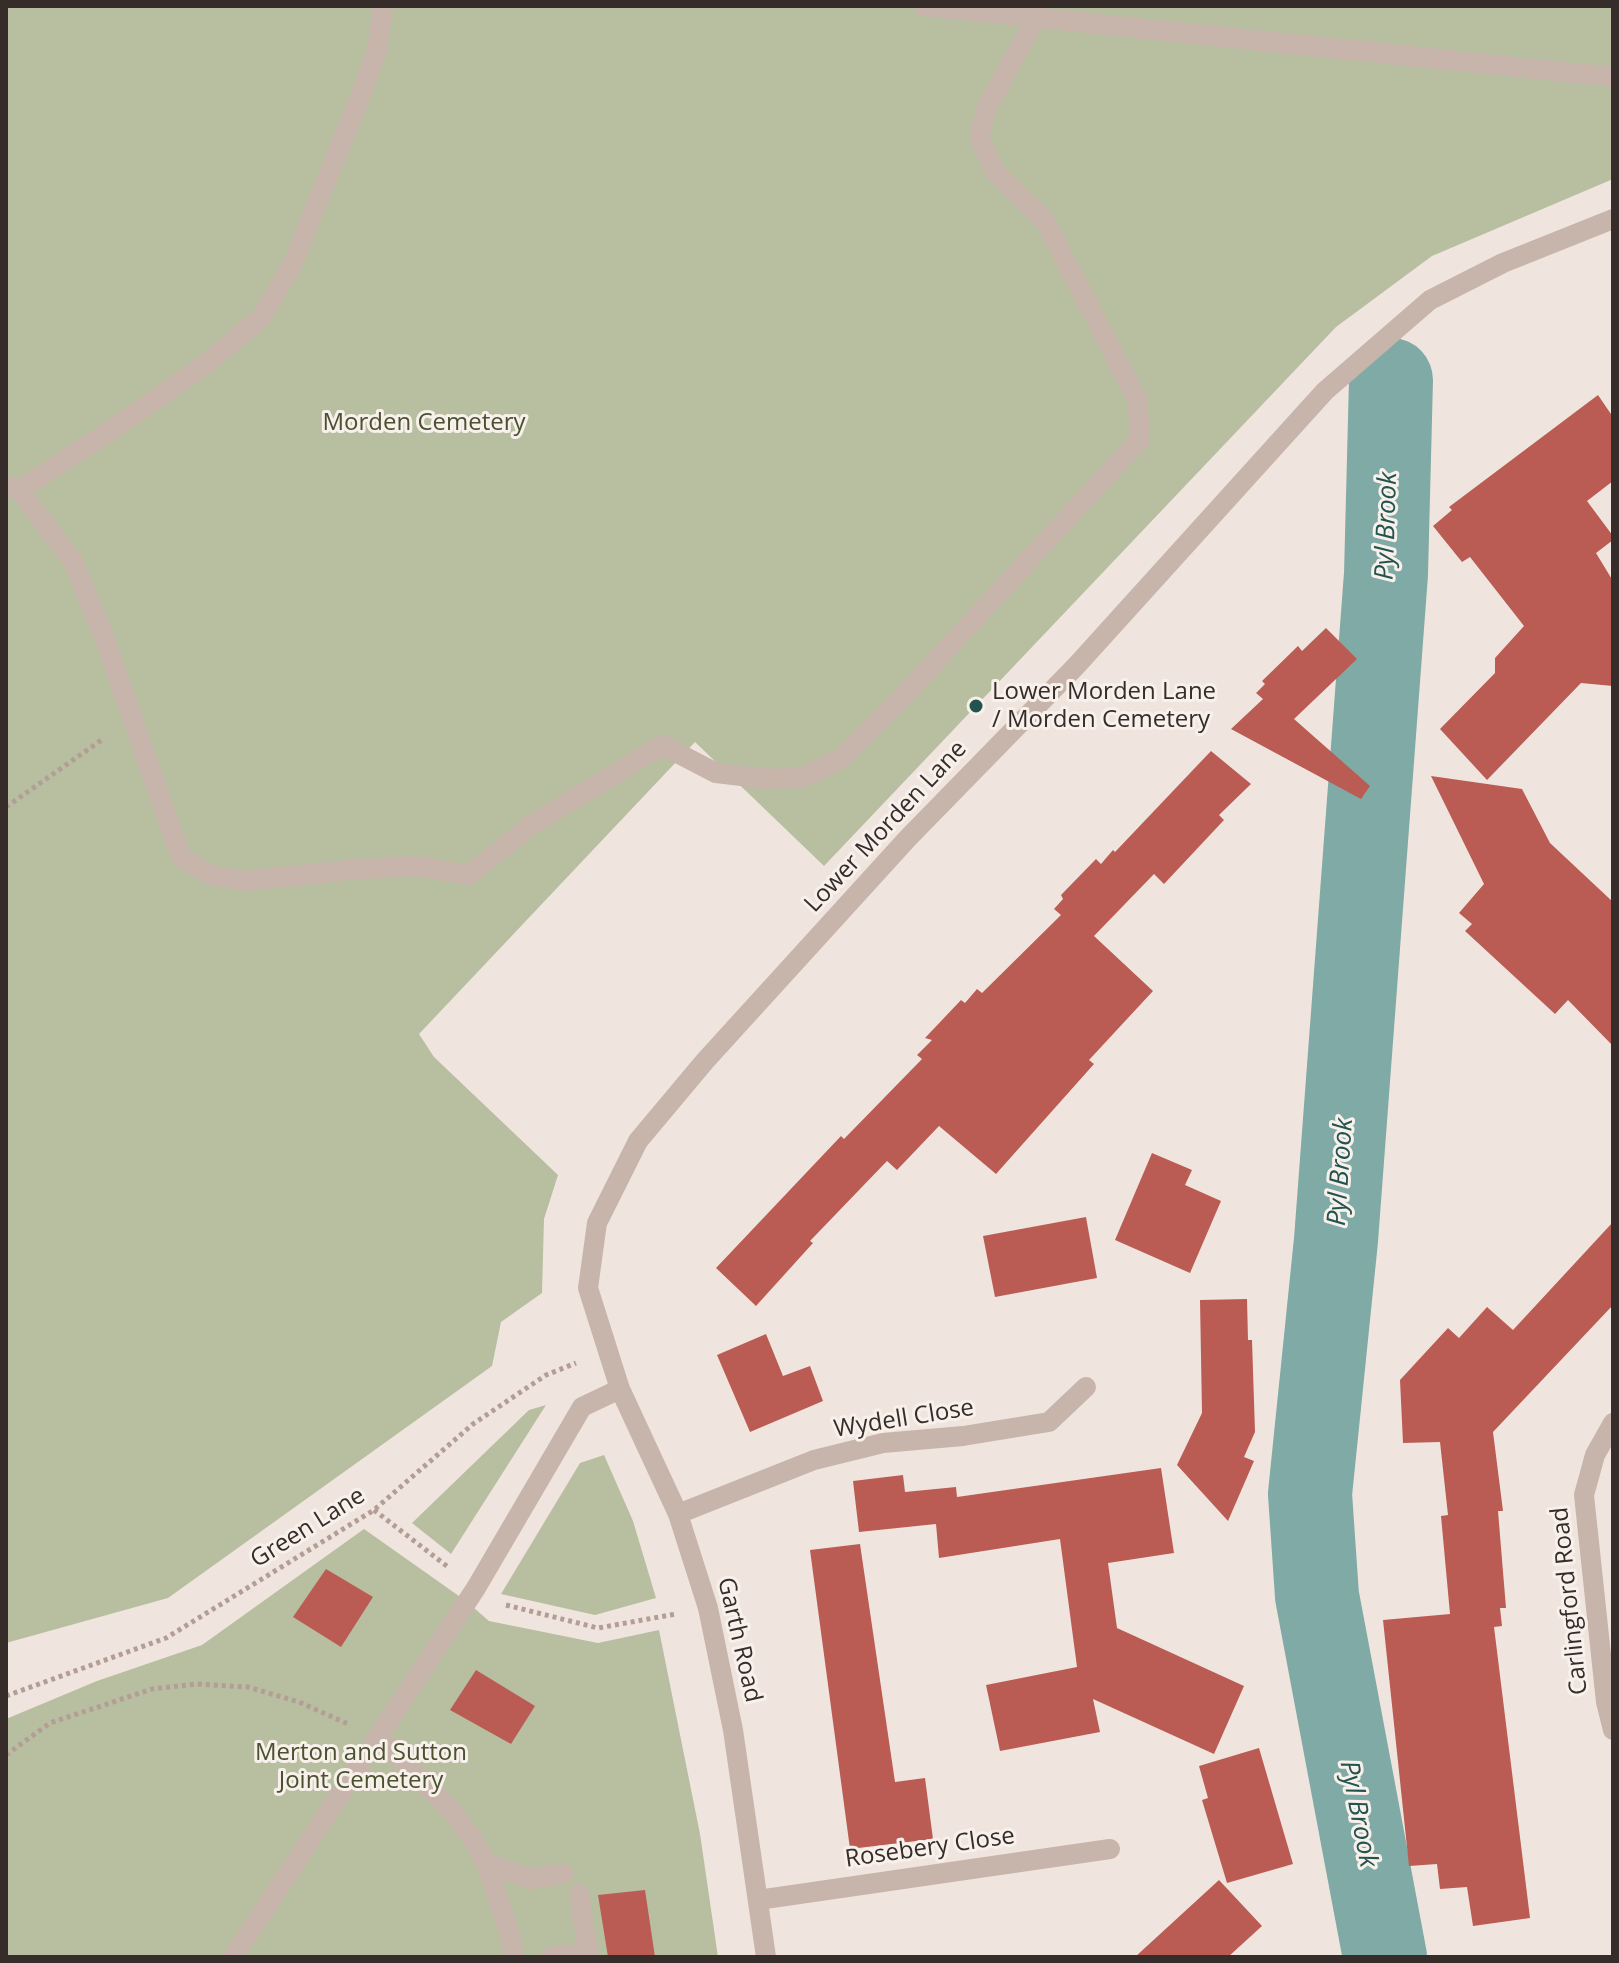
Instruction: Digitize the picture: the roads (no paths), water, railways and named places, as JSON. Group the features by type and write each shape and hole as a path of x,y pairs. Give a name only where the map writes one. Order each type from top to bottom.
{"street":[{"path":"383,6 377,50 363,89 292,265 261,318 207,363 113,429 13,487 73,561 133,718 181,857 210,875 245,881 415,866 469,875 531,825 662,745 716,773 767,779 804,777 842,758 898,702 1140,439 1137,399 1045,221 996,173 979,137 987,107 1036,18"},
{"path":"924,6 1613,77"},
{"name":"Lower Morden Lane","path":"607,1351 588,1288 597,1223 638,1141 705,1061 908,838 1077,665 1325,391 1430,300 1503,263 1613,219"},
{"name":"Garth Road","path":"607,1351 620,1389 678,1514 708,1608 733,1730 766,1957"},
{"name":"Wydell Close","path":"678,1514 828,1457 883,1443 963,1436 1049,1422 1086,1387"},
{"path":"233,1957 476,1588 582,1407 620,1389"},
{"name":"Carlingford Road","path":"1613,1423 1595,1455 1584,1495 1606,1702 1613,1730"},
{"path":"378,1737 452,1811 486,1863 510,1935 514,1957"},
{"name":"Rosebery Close","path":"758,1900 1110,1849"},
{"path":"486,1863 530,1879 563,1874"},
{"path":"550,1957 589,1955 579,1894"}],"waterway":[{"name":"Pyl Brook","path":"1385,1957 1317,1596 1310,1494 1336,1240 1386,574 1391,380"}],"place":[{"name":"Lower Morden Lane / Morden Cemetery","path":"976,706"}],"park label":[{"name":"Morden Cemetery","path":"424,423"},
{"name":"Merton and Sutton Joint Cemetery","path":"361,1767"}]}
